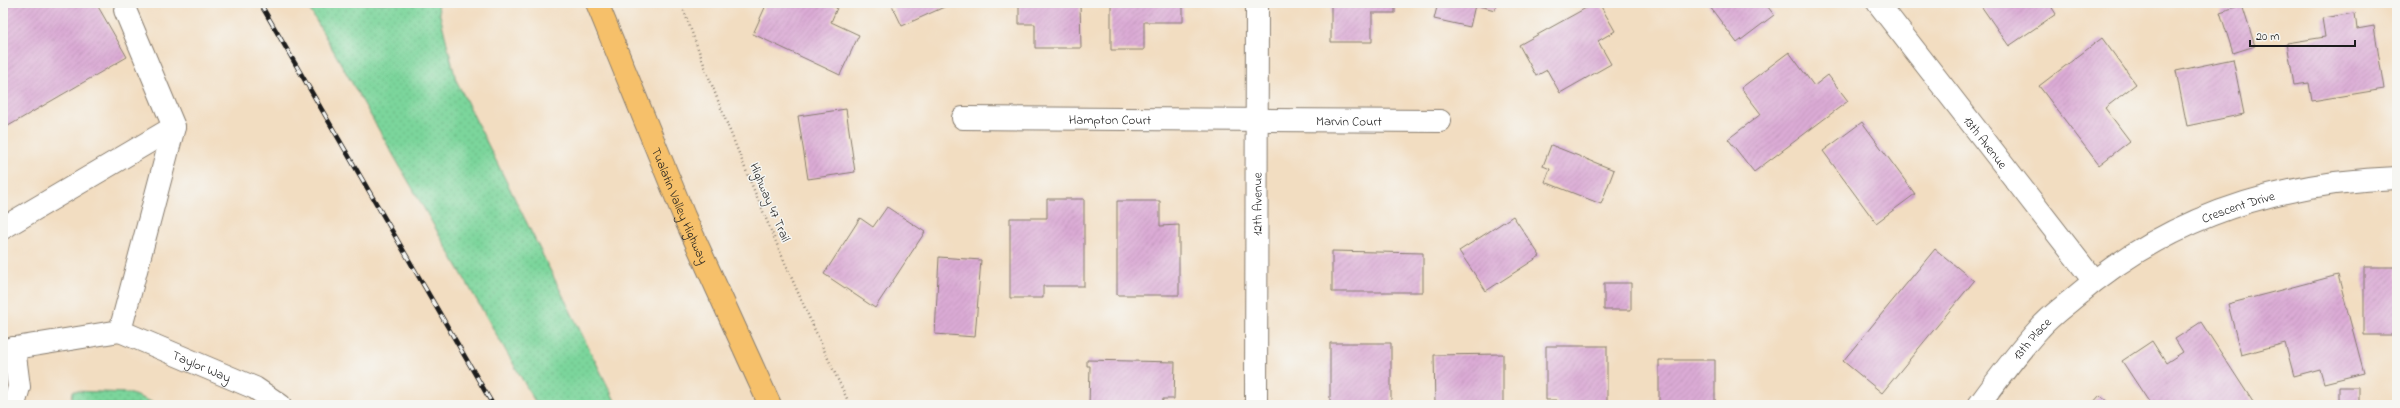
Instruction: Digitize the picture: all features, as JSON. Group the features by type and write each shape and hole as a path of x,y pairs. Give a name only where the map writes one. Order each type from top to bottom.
{"highway":[{"name":"Tualatin Valley Highway","path":"597,3 684,216 770,405"}],"street":[{"name":"12th Avenue","path":"1256,405 1257,3"},
{"name":"13th Avenue","path":"1878,3 2094,281"},
{"path":"14,405 19,387 8,349 120,331 174,127 125,10"},
{"name":"Hampton Court","path":"963,118 1257,119"},
{"name":"Marvin Court","path":"1257,119 1440,121"},
{"path":"3,228 174,127"},
{"name":"Crescent Drive","path":"2094,281 2126,258 2168,233 2262,196 2310,186 2397,178"},
{"name":"13th Place","path":"1979,405 2039,328 2094,281"},
{"name":"Taylor Way","path":"120,331 255,388 280,405"}],"path":[{"name":"Highway 47 Trail","path":"681,3 706,71 781,252 850,405"}],"green space":[{"path":"306,3 437,3 456,80 617,405 537,405"},
{"path":"73,391 129,393 159,405 71,405"}],"building":[{"path":"3,3 96,3 127,57 3,129"},
{"path":"767,3 827,3 837,8 831,22 859,35 840,75 753,34"},
{"path":"891,3 953,3 902,26"},
{"path":"1019,3 1080,3 1081,48 1035,48 1035,24 1019,24"},
{"path":"1111,3 1183,3 1183,22 1144,22 1144,50 1111,50"},
{"path":"1331,3 1395,3 1395,13 1372,13 1372,42 1331,42"},
{"path":"1438,3 1497,3 1495,10 1475,5 1470,27 1434,19"},
{"path":"1595,3 1599,3 1615,31 1598,41 1611,64 1560,93 1547,70 1536,76 1519,45"},
{"path":"1707,3 1765,3 1774,15 1737,43"},
{"path":"1979,3 2049,3 2056,14 2009,46"},
{"path":"2242,5 2255,46 2233,53 2220,12"},
{"path":"2355,13 2357,29 2374,26 2384,89 2312,101 2309,83 2294,85 2287,43 2325,37 2322,18"},
{"path":"2102,38 2136,84 2105,108 2130,141 2099,165 2039,86"},
{"path":"1789,52 1814,86 1828,75 1848,101 1754,172 1728,139 1761,114 1741,88"},
{"path":"2233,59 2244,114 2187,126 2176,71"},
{"path":"846,109 855,172 808,179 798,116"},
{"path":"1862,122 1915,194 1876,223 1823,151"},
{"path":"1551,145 1614,170 1601,204 1545,182 1550,169 1543,166"},
{"path":"1047,199 1084,199 1084,286 1043,286 1043,298 1010,298 1010,218 1047,218"},
{"path":"1117,201 1160,201 1160,226 1179,225 1179,295 1117,295"},
{"path":"887,207 925,232 875,308 824,274 860,218 873,227"},
{"path":"1513,216 1540,256 1486,291 1459,251"},
{"path":"1935,249 1974,281 1882,393 1843,361"},
{"path":"1332,251 1423,253 1423,292 1332,292"},
{"path":"939,257 981,260 975,337 935,334"},
{"path":"2364,267 2397,267 2397,335 2364,335"},
{"path":"2338,275 2364,373 2324,383 2320,369 2294,376 2285,343 2241,355 2228,304"},
{"path":"1604,283 1631,283 1631,310 1604,310"},
{"path":"2201,322 2253,402 2249,405 2151,405 2122,361 2152,341 2166,363 2183,352 2175,339"},
{"path":"1330,343 1391,343 1391,405 1330,405"},
{"path":"1546,346 1607,346 1607,405 1557,405 1557,400 1546,400"},
{"path":"1503,354 1503,405 1435,405 1434,355"},
{"path":"1087,360 1175,362 1174,399 1163,399 1162,405 1089,405 1090,366 1087,366"},
{"path":"1659,360 1715,360 1715,405 1659,405"},
{"path":"2339,387 2359,387 2359,405 2339,405"},
{"path":"2100,395 2111,405 2091,405"}],"railway":[{"path":"260,3 493,405"}]}
